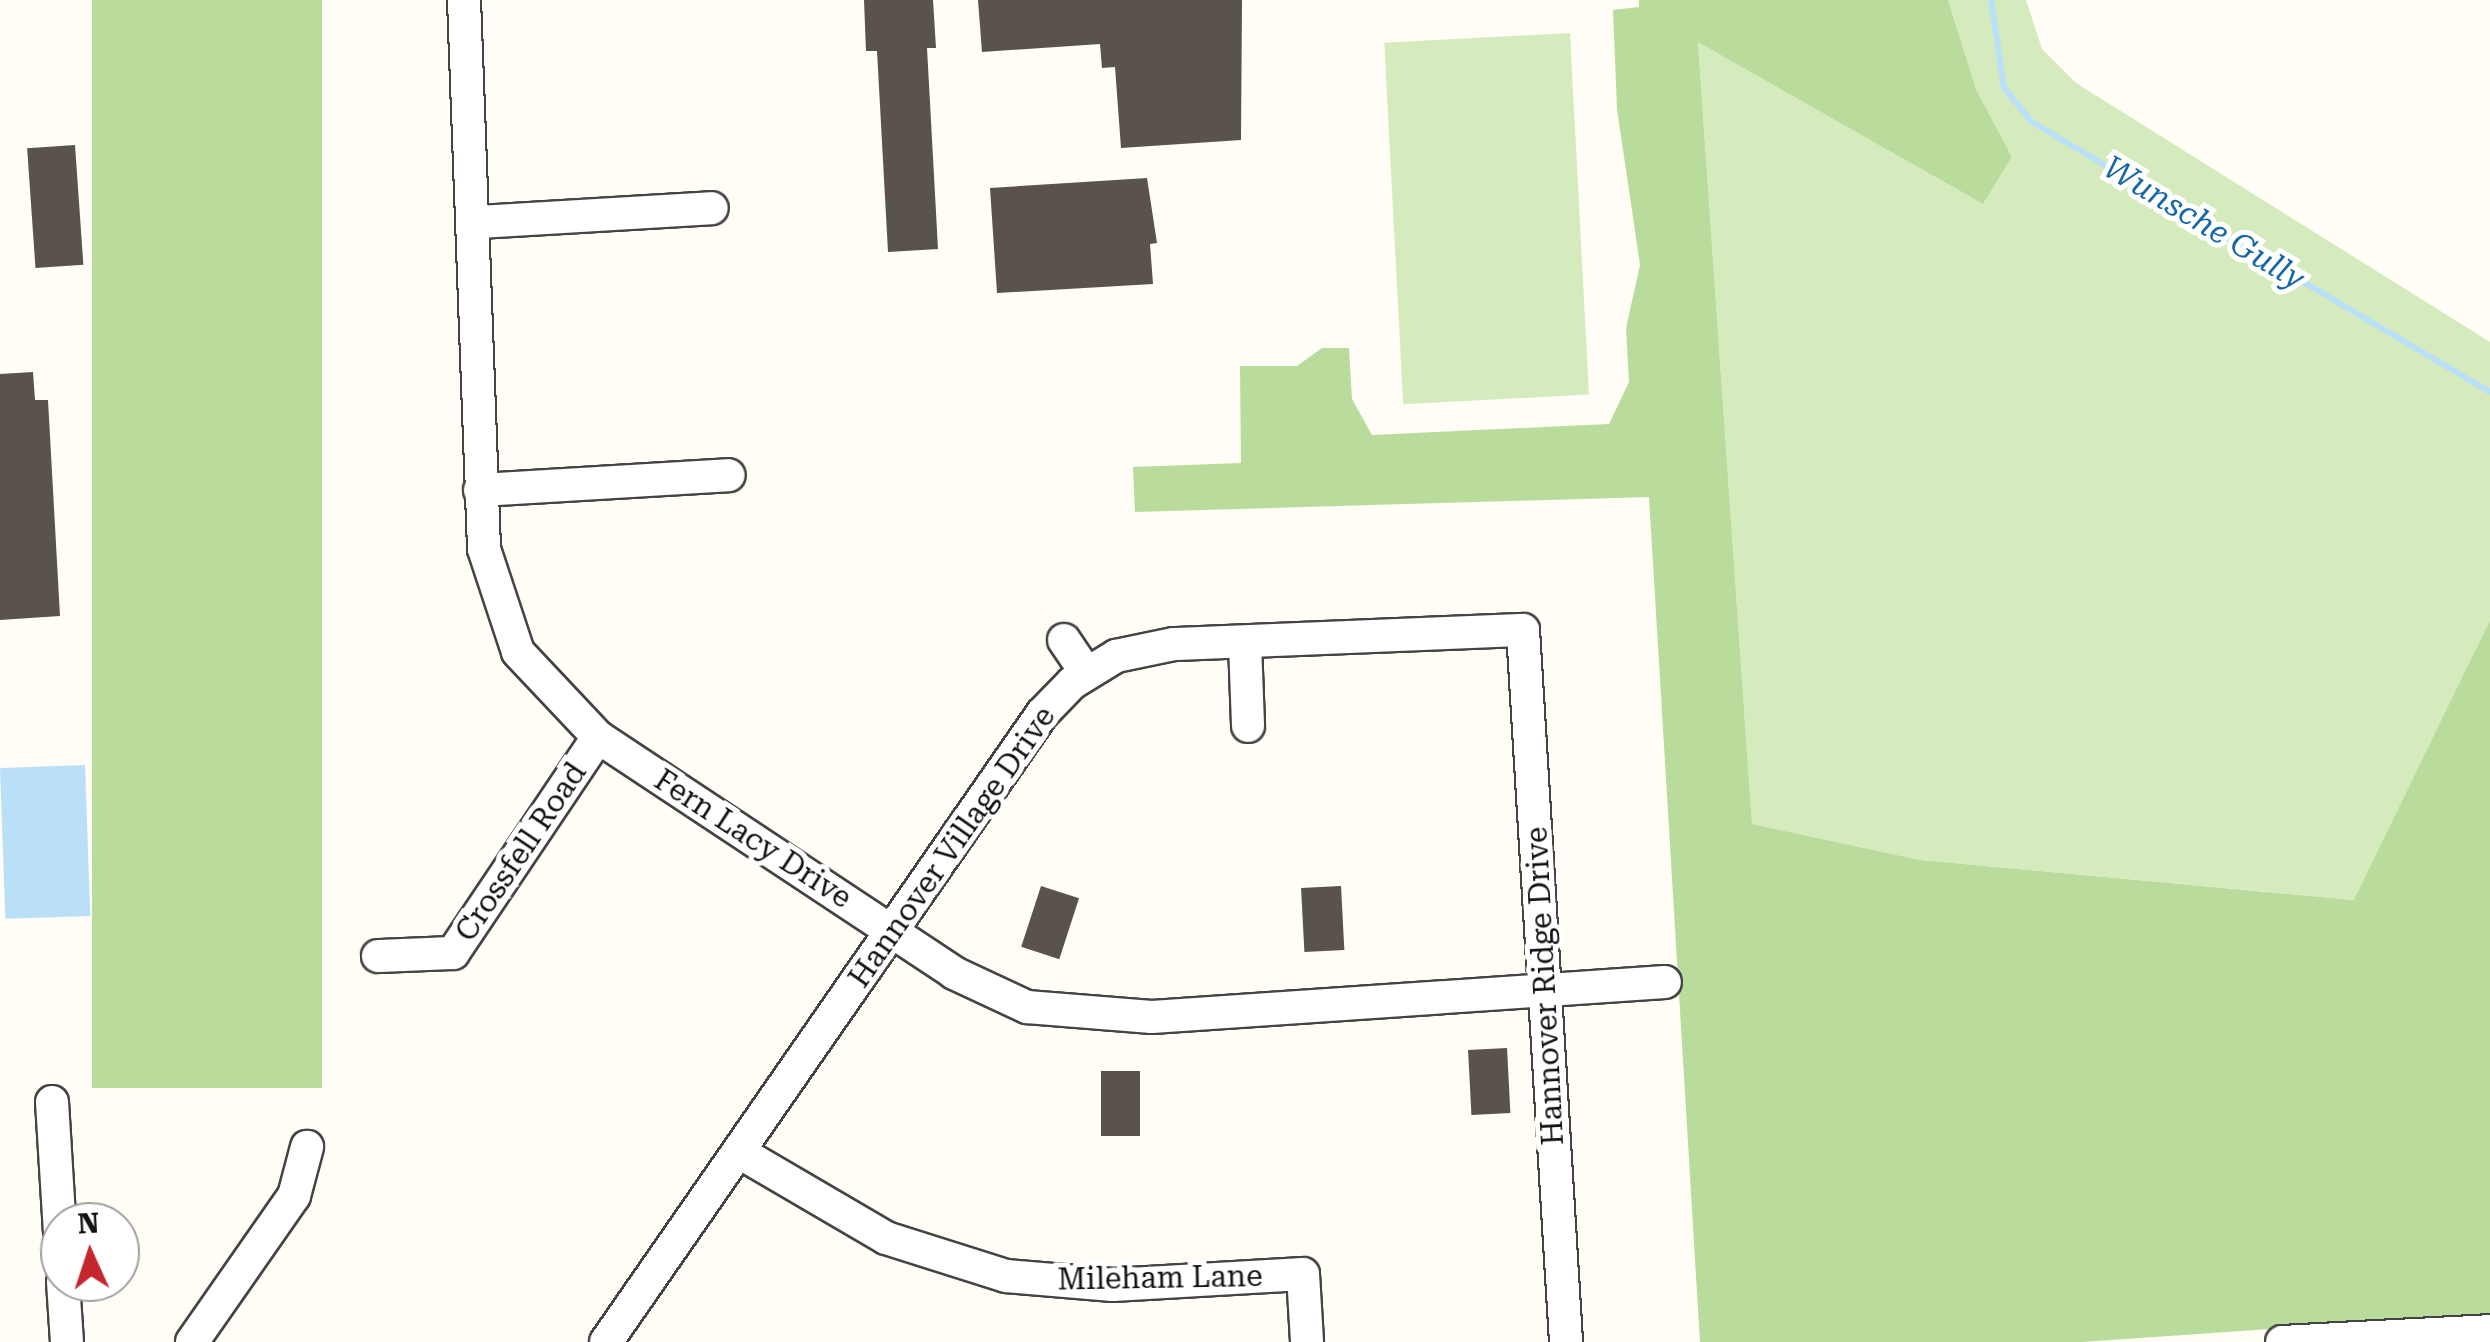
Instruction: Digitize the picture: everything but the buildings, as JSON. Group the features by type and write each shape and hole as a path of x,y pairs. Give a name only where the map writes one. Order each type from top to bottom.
{"street":[{"name":"Fern Lacy Drive","path":"464,0 478,222 484,549 518,652 598,737 954,973 1027,1006 1099,1018 1664,982"},
{"path":"478,222 712,208"},
{"path":"480,490 729,475"},
{"name":"Hannover Village Drive","path":"606,1342 1042,714 1086,673 1155,646 1524,630"},
{"name":"Hannover Ridge Drive","path":"1524,630 1566,1342"},
{"path":"1064,640 1086,673"},
{"path":"1245,643 1248,726"},
{"name":"Crossfell Road","path":"378,956 453,953 598,737"},
{"path":"52,1102 58,1202"},
{"path":"192,1342 294,1196 307,1147"},
{"name":"Mileham Lane","path":"739,1152 886,1238 1006,1276 1113,1285 1302,1274 1307,1342"},
{"path":"64,1302 67,1342"},
{"path":"2282,1342 2490,1331"}],"green space":[{"path":"92,0 322,0 322,1088 92,1088"},
{"path":"1639,0 1948,0 1976,89 2012,157 1983,204 1698,42 1752,824 1920,860 2354,900 2490,620 2490,1314 2082,1342 1700,1342 1649,497 1135,512 1133,467 1241,463 1240,366 1297,366 1322,348 1349,348 1352,399 1372,435 1609,424 1629,382 1626,328 1640,265 1617,109 1613,10 1639,7"},
{"path":"1948,0 2026,0 2042,49 2076,83 2490,342 2490,620 2355,900 1920,860 1752,824 1698,41 1983,204 2012,157 1976,89"},
{"path":"1570,33 1589,395 1403,404 1384,43"}],"water":[{"path":"85,765 90,916 5,919 0,768"}],"waterway":[{"name":"Wunsche Gully","path":"1991,0 2004,88 2032,122 2490,392"}]}
